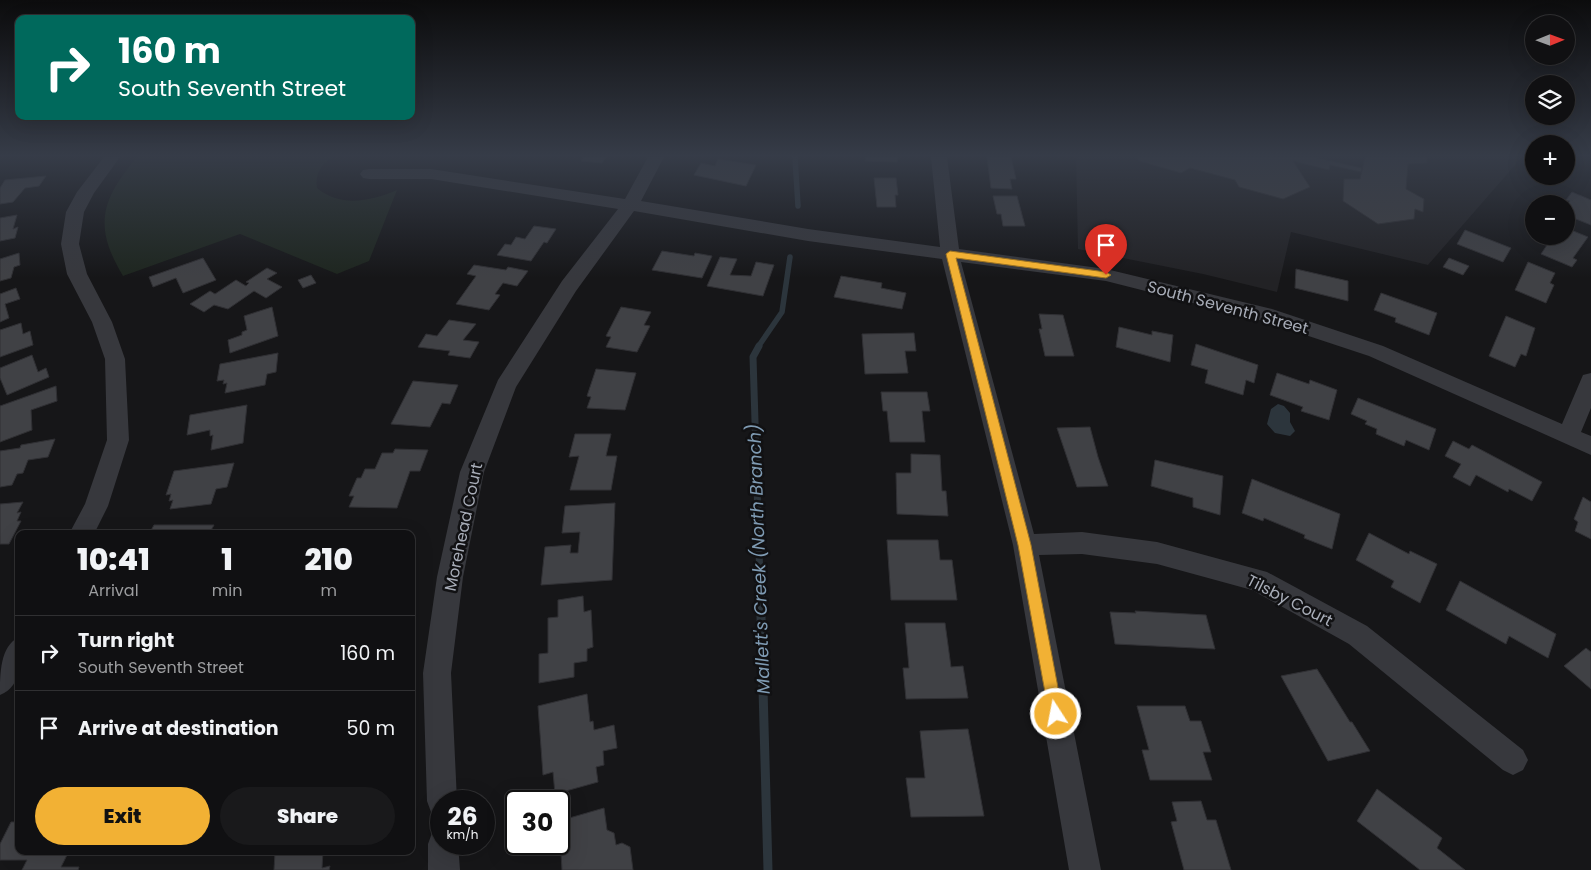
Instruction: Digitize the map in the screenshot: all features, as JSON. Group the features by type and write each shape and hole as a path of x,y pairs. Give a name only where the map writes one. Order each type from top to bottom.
{"street":[{"path":"83,530 96,506 118,440 115,359 102,322 77,274 70,244 76,212 84,198"},
{"name":"South Seventh Street","path":"582,198 779,230 1106,275 1264,314 1376,351 1591,446"},
{"name":"Morehead Court","path":"442,790 437,673 450,577 472,472 506,386 569,286 634,198"},
{"path":"943,198 950,254 1025,545 1085,870"},
{"path":"1569,435 1591,381"},
{"name":"Tilsby Court","path":"1025,545 1082,543 1157,553 1258,580 1358,635 1513,760"},
{"path":"0,682 15,656"},
{"path":"443,855 444,870"}],"shaded area":[{"path":"110,198 335,198 356,201 374,198 394,198 369,261 337,274 240,234 123,276 107,242 105,214"},
{"path":"1077,198 1487,198 1428,265 1291,232 1277,292 1203,274 1078,249"},
{"path":"1278,404 1284,406 1290,413 1290,422 1295,431 1290,436 1275,433 1267,424 1271,409"}],"building":[{"path":"0,198 17,198 13,202 0,204"},
{"path":"876,198 895,198 896,207 877,207"},
{"path":"993,198 1017,198 1025,226 1003,226 1001,214 997,214"},
{"path":"1343,198 1424,199 1423,212 1415,209 1414,219 1378,224 1343,201"},
{"path":"1575,198 1585,198 1591,200 1591,225 1575,219"},
{"path":"17,215 13,229 18,227 15,238 0,241 0,218"},
{"path":"534,226 556,229 547,243 544,242 531,261 497,255 505,244 511,245 516,237 525,239"},
{"path":"1465,230 1511,248 1503,262 1457,244"},
{"path":"1575,232 1588,237 1573,258 1577,260 1572,267 1541,254 1547,245 1575,245"},
{"path":"662,251 694,256 695,253 712,256 702,278 652,270"},
{"path":"19,253 20,265 14,267 11,278 0,281 0,259"},
{"path":"720,257 737,259 730,275 751,276 756,262 774,265 763,296 707,286"},
{"path":"203,258 216,280 183,293 176,278 153,287 149,277"},
{"path":"1449,258 1469,266 1463,275 1443,267"},
{"path":"1528,262 1555,273 1550,283 1554,285 1546,303 1515,290"},
{"path":"474,265 506,270 508,267 528,271 517,286 503,283 495,294 500,295 489,310 456,304 476,276 467,274"},
{"path":"267,268 277,273 267,279 282,287 266,298 254,291 228,309 214,305 204,312 190,304 210,291 215,294 236,280 246,286 249,283 246,282"},
{"path":"1296,269 1348,281 1348,301 1295,288"},
{"path":"311,275 316,283 303,288 298,280"},
{"path":"841,276 882,283 881,288 906,293 902,309 834,297"},
{"path":"16,288 20,299 5,304 9,318 0,322 0,294"},
{"path":"1381,293 1437,313 1429,335 1395,322 1396,318 1374,310"},
{"path":"272,307 278,336 230,353 228,340 242,335 242,332 247,330 244,316"},
{"path":"621,307 651,312 644,325 650,326 637,352 606,347 611,337 606,336"},
{"path":"1039,314 1063,315 1074,356 1045,356 1039,329 1042,329"},
{"path":"1506,316 1535,328 1526,356 1521,354 1515,367 1489,356"},
{"path":"449,320 476,324 463,340 479,342 470,358 448,355 450,351 418,347 426,334 437,336"},
{"path":"21,323 23,334 30,331 33,345 0,357 0,330"},
{"path":"1119,327 1152,335 1152,331 1173,335 1170,362 1116,347"},
{"path":"914,333 916,351 905,351 908,373 865,374 862,334"},
{"path":"1196,344 1258,365 1254,383 1246,380 1243,395 1205,383 1208,370 1191,365"},
{"path":"278,353 276,372 267,374 265,385 225,393 227,383 223,384 224,380 217,381 220,364"},
{"path":"32,355 38,372 46,368 49,377 7,395 0,378 0,368"},
{"path":"596,369 636,373 625,410 587,408 591,397 587,396"},
{"path":"1277,373 1309,384 1310,380 1337,390 1329,420 1301,411 1303,407 1270,395"},
{"path":"413,381 458,385 450,404 442,403 430,427 391,424"},
{"path":"56,386 57,401 31,410 32,430 0,442 0,406"},
{"path":"881,392 927,392 930,411 922,411 925,442 890,442 887,411 883,411"},
{"path":"1358,398 1436,429 1429,450 1406,440 1404,446 1376,434 1377,429 1365,424 1367,421 1351,414"},
{"path":"247,405 243,443 211,450 213,435 210,436 210,430 187,435 190,415"},
{"path":"1090,427 1108,486 1077,487 1057,428"},
{"path":"575,434 611,434 606,456 617,456 611,490 570,490 579,456 569,457"},
{"path":"55,439 48,457 28,460 23,473 17,474 12,485 0,487 0,451"},
{"path":"1453,441 1469,449 1472,445 1542,482 1532,501 1509,489 1508,492 1476,475 1470,486 1453,477 1461,464 1445,456"},
{"path":"395,449 428,450 420,471 410,471 397,508 349,507 354,496 349,496 357,478 361,478 365,469 375,469 382,453 393,453"},
{"path":"911,454 940,455 942,491 946,491 948,516 897,514 896,473 911,473"},
{"path":"1155,460 1223,476 1220,515 1193,507 1193,498 1151,486"},
{"path":"234,463 227,487 216,489 211,504 170,509 173,500 169,501 171,494 166,495 174,471"},
{"path":"1252,479 1340,514 1332,549 1304,538 1305,535 1264,518 1263,521 1242,513"},
{"path":"1583,497 1591,502 1591,539 1575,531 1578,522 1574,519"},
{"path":"23,502 17,513 21,512 17,521 21,521 9,544 0,544 0,504"},
{"path":"615,503 612,580 541,585 545,547 571,545 570,553 578,553 580,532 562,533 565,506"},
{"path":"154,525 214,525 211,530 151,530"},
{"path":"1369,533 1409,554 1410,551 1437,564 1420,603 1391,587 1394,581 1356,560"},
{"path":"887,540 938,540 940,560 952,560 957,600 891,600"},
{"path":"1460,581 1556,634 1548,658 1509,636 1506,644 1446,610"},
{"path":"583,596 584,612 591,610 593,647 587,649 587,661 574,663 574,677 539,683 539,654 548,653 548,618 558,617 558,600"},
{"path":"1135,611 1206,615 1215,649 1115,644 1110,612 1136,613"},
{"path":"905,623 945,623 951,667 963,666 968,698 906,699 903,668 909,668"},
{"path":"1586,648 1591,652 1591,689 1564,666"},
{"path":"1317,669 1370,751 1328,761 1281,676"},
{"path":"587,694 590,722 593,721 594,730 614,725 617,748 603,751 604,765 596,767 598,782 569,790 555,790 553,772 543,775 538,706"},
{"path":"1137,706 1185,706 1190,721 1201,721 1211,752 1203,752 1212,780 1150,780 1142,750 1149,750"},
{"path":"968,729 984,816 911,817 906,778 925,778 920,731"},
{"path":"1377,789 1442,838 1437,848 1465,870 1420,870 1357,821"},
{"path":"1201,801 1207,820 1216,820 1231,870 1184,870 1171,822 1177,821 1172,802"},
{"path":"604,808 607,830 614,833 616,845 622,843 630,847 633,870 562,870 561,855 570,855 570,818"},
{"path":"11,822 15,822 15,855 67,855 61,867 79,867 78,870 22,870 27,860 0,860 0,844"},
{"path":"275,855 323,855 322,868 330,866 329,870 274,870"}],"waterway":[{"name":"Mallett's Creek (North Branch)","path":"797,198 798,206"},
{"name":"Mallett's Creek (North Branch)","path":"758,347 782,312 790,257"},
{"name":"Mallett's Creek (North Branch)","path":"759,346 753,357 760,582"},
{"name":"Mallett's Creek (North Branch)","path":"760,580 768,870"}],"route":[{"path":"1056,714 1025,545 950,254 1021,262 1106,275"}]}
